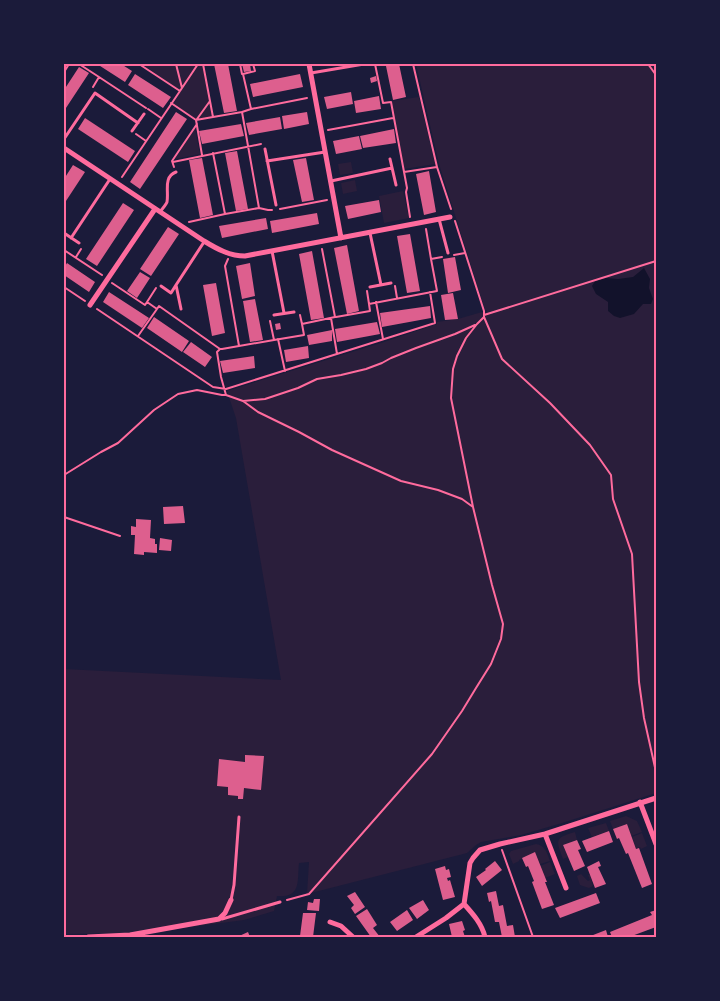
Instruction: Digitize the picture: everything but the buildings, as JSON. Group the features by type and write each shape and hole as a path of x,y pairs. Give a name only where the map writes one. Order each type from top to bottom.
{"street":[{"path":"309,64 341,238"},
{"path":"64,148 204,242 230,254 246,256 452,216"},
{"path":"90,305 155,209"},
{"path":"416,937 464,904 470,863 480,850 545,834 656,798"},
{"path":"640,802 656,844"},
{"path":"545,834 566,888"},
{"path":"88,937 130,935 218,919 225,913 231,900"},
{"path":"464,904 476,917 486,937"},
{"path":"330,922 341,926 354,937"}],"lane":[{"path":"311,73 364,64"},
{"path":"64,139 95,93 138,123"},
{"path":"132,131 144,114"},
{"path":"265,149 276,205"},
{"path":"268,161 325,152"},
{"path":"390,159 396,185"},
{"path":"331,181 392,168"},
{"path":"160,212 166,203 168,178 176,172"},
{"path":"71,238 110,178"},
{"path":"439,220 448,253"},
{"path":"64,233 79,243"},
{"path":"370,233 381,286"},
{"path":"161,286 171,293 204,242"},
{"path":"272,251 284,313"},
{"path":"370,287 391,284"},
{"path":"176,285 181,310"},
{"path":"274,315 294,312"},
{"path":"231,900 234,885 239,817"},
{"path":"218,919 280,902"}],"path":[{"path":"64,72 69,64"},
{"path":"79,64 161,118"},
{"path":"139,64 180,91"},
{"path":"176,64 182,88"},
{"path":"118,184 198,64"},
{"path":"203,64 213,117"},
{"path":"240,64 250,109"},
{"path":"243,74 255,72 253,64"},
{"path":"375,64 383,103 391,102 412,225"},
{"path":"413,64 437,166 451,209"},
{"path":"648,64 656,75"},
{"path":"95,93 90,90 99,77"},
{"path":"196,120 315,97"},
{"path":"196,120 210,100"},
{"path":"171,103 196,120 202,156"},
{"path":"144,114 148,109"},
{"path":"242,112 259,208"},
{"path":"321,131 394,118"},
{"path":"172,162 197,124"},
{"path":"132,131 146,141"},
{"path":"172,162 263,143 265,149"},
{"path":"212,153 225,214"},
{"path":"172,162 176,172"},
{"path":"404,172 437,166"},
{"path":"184,228 188,222 225,214 259,208 268,210 334,199"},
{"path":"452,216 484,311 484,316 502,359 550,403 590,445 611,475 613,499 632,554 639,682 644,718 656,772"},
{"path":"369,304 437,291 424,222"},
{"path":"321,242 335,317"},
{"path":"64,250 145,305 158,284 161,286"},
{"path":"431,259 465,253"},
{"path":"230,254 225,266 239,346"},
{"path":"280,902 309,894 315,888 432,754 462,712 492,664 503,624 473,507 451,398 456,356 466,338 484,316 656,261"},
{"path":"391,284 394,283 397,298"},
{"path":"64,287 213,387 224,389 435,323 430,292"},
{"path":"138,336 159,306 222,349 304,335 302,324 370,311 366,288 370,287"},
{"path":"147,302 157,309"},
{"path":"376,302 383,340"},
{"path":"274,315 270,316 274,340"},
{"path":"331,318 337,354"},
{"path":"243,402 264,399 298,388 317,379 366,369 477,324"},
{"path":"278,340 285,371"},
{"path":"220,348 218,352 226,394"},
{"path":"64,475 118,443 154,410 178,394 197,390 222,395 226,394 332,450 401,481 438,490 462,499 473,507"},
{"path":"64,517 120,536"},
{"path":"500,844 533,937"}],"shaded area":[{"path":"142,64 202,64 213,117 196,119 173,104 181,91"},
{"path":"416,64 656,64 656,793 521,835 481,842 467,853 307,894 309,862 299,863 297,887 294,891 285,896 277,896 274,911 244,920 144,933 64,934 64,669 281,680 236,418 227,391 384,342 437,324 437,322 487,312 439,164"},
{"path":"419,97 435,164 404,169 391,101"},
{"path":"195,129 200,154 175,159"},
{"path":"351,162 353,173 340,175 338,164"},
{"path":"355,180 357,191 343,194 341,183"},
{"path":"403,191 409,218 384,223 379,196"},
{"path":"644,268 650,279 649,288 653,299 651,304 643,304 634,314 620,318 614,316 608,311 608,302 596,294 592,286 595,281 606,278 633,277"},
{"path":"626,816 637,821 642,832 631,836 627,824 613,829 610,821"},
{"path":"606,823 609,831 592,837 588,828"},
{"path":"575,832 577,840 563,845 568,857 563,859 558,841 563,836"},
{"path":"642,833 647,846 636,849 632,837"},
{"path":"536,844 544,848 550,861 540,864 535,853 513,864 509,854 511,851"},
{"path":"550,862 555,874 545,878 540,866"},
{"path":"581,874 588,881 590,880 588,875 590,875 593,886 589,888 580,885 577,876"}]}
